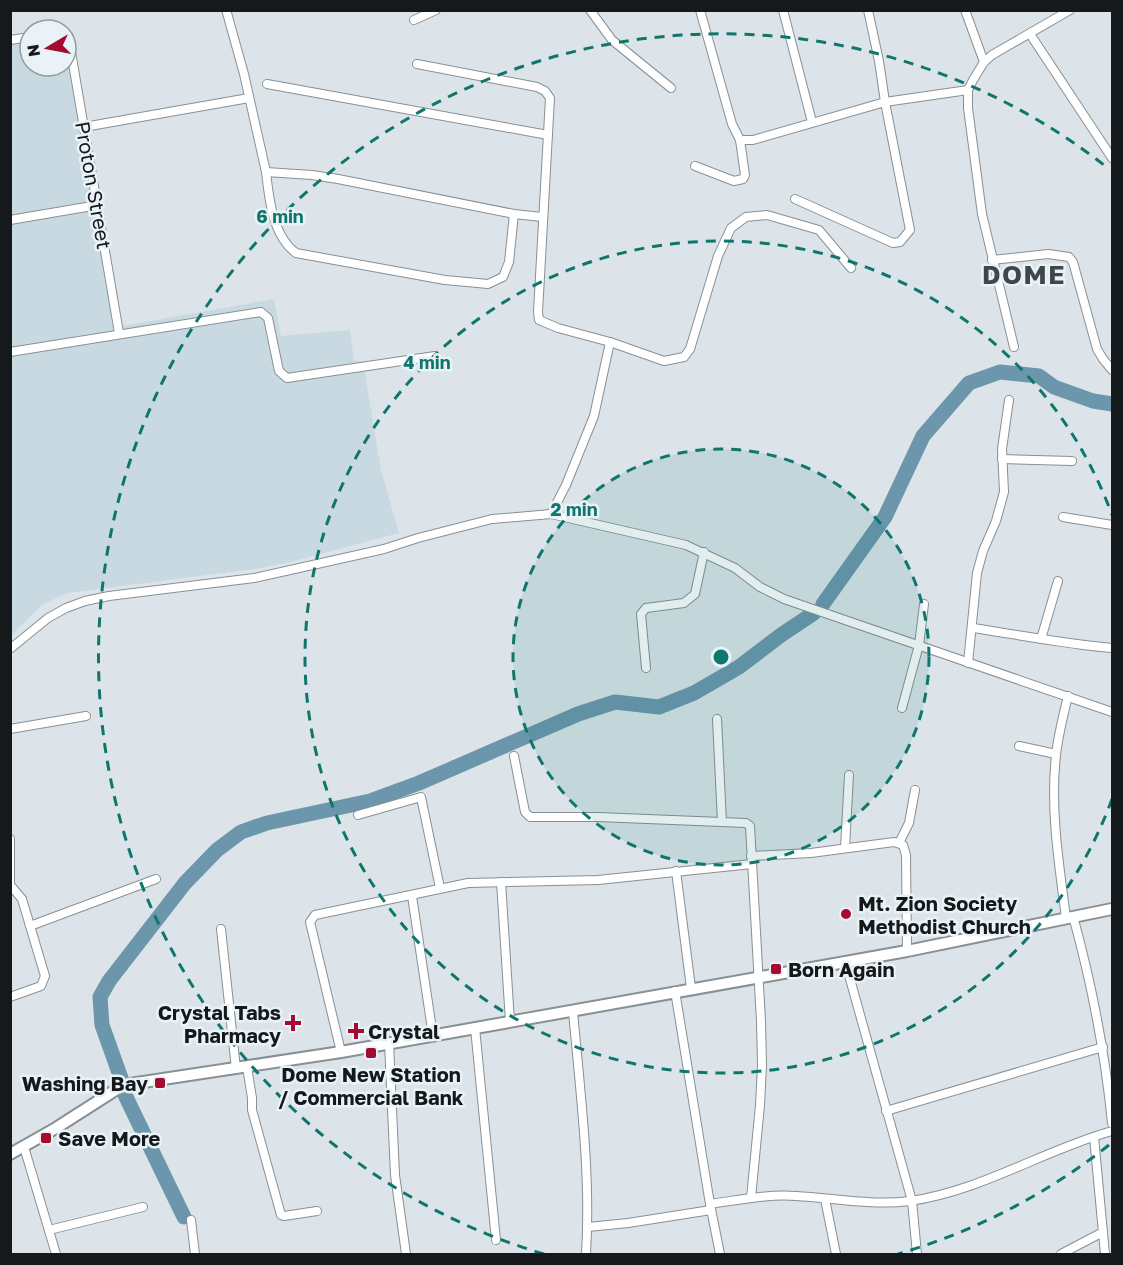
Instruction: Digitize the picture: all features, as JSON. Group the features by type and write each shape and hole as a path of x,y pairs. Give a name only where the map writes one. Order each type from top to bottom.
{"main road":[{"path":"10,1154 117,1089 147,1081 242,1068 433,1036 907,951 1113,909"}],"street":[{"path":"414,20 436,10"},
{"path":"695,166 734,180 743,179 745,175 740,140 732,124 700,10"},
{"path":"783,10 812,122"},
{"path":"795,199 893,243 900,242 910,230 868,10"},
{"path":"965,10 984,62"},
{"path":"1014,347 992,260 979,190 968,108 968,90 984,62 1005,46 1070,10"},
{"path":"591,11 612,40 671,88"},
{"path":"227,13 266,172 269,196 281,237 287,247 296,254 488,284 503,277 508,262 514,213"},
{"path":"1030,34 1113,158"},
{"path":"417,64 537,87 545,91 550,98 542,217 539,320 664,361 684,357 690,349 718,256 731,228 746,217 767,215 819,230 851,268"},
{"name":"Proton Street","path":"76,78 119,333"},
{"path":"267,84 548,135"},
{"path":"740,140 753,140 885,102 968,90"},
{"path":"84,127 249,98"},
{"path":"266,172 338,179 542,217"},
{"path":"10,220 98,205"},
{"path":"992,260 1048,254 1070,256 1097,349 1113,370"},
{"path":"10,352 261,312 268,318 279,371 287,378 435,356"},
{"path":"551,514 566,486 594,416 610,342"},
{"path":"968,663 977,573 983,551 996,522 1004,492 1002,459 1009,400"},
{"path":"1002,459 1072,461"},
{"path":"10,649 48,618 85,601 254,578 384,549 492,519 551,514 686,545 735,568 760,587 784,599 1113,712"},
{"path":"1063,517 1113,525"},
{"path":"646,668 641,614 646,608 684,603 695,594 704,552"},
{"path":"1041,639 1059,580"},
{"path":"902,708 919,645 924,604"},
{"path":"973,628 1113,648"},
{"path":"1068,696 1056,754 1055,831 1069,917 1088,969 1103,1047 1113,1123"},
{"path":"10,729 86,716"},
{"path":"717,719 722,822"},
{"path":"1019,746 1056,754"},
{"path":"514,756 525,812 530,817 575,816 722,822 750,826 762,1065 751,1198"},
{"path":"845,848 849,775"},
{"path":"899,843 909,823 915,790"},
{"path":"358,815 421,797 440,888"},
{"path":"10,839 11,886 22,899 45,976 41,986 10,997"},
{"path":"341,1052 310,922 311,918 315,915 412,896 440,888 501,882 598,880 899,843 903,845 906,855 907,951"},
{"path":"676,871 691,988"},
{"path":"30,926 156,879"},
{"path":"501,882 510,1022"},
{"path":"412,896 433,1036"},
{"path":"221,929 242,1068 281,1215 316,1211"},
{"path":"845,961 912,1201 917,1254"},
{"path":"675,991 720,1254"},
{"path":"573,1011 588,1227 586,1254"},
{"path":"475,1028 496,1240"},
{"path":"389,1043 395,1175 406,1254"},
{"path":"886,1111 1103,1047"},
{"path":"588,1227 628,1223 751,1198 777,1195 889,1202 912,1201 963,1187 1113,1131"},
{"path":"1094,1137 1105,1254"},
{"path":"24,1147 56,1254"},
{"path":"825,1199 836,1254"},
{"path":"49,1230 142,1207"},
{"path":"191,1220 195,1254"},
{"path":"1061,1254 1103,1232"}],"shaded area":[{"path":"18,43 18,78 73,78 122,326 274,299 281,336 350,330 354,361 363,361 381,470 399,533 291,562 255,569 68,593 43,604 11,635 11,44"}],"waterway":[{"path":"823,604 885,517 923,436 969,383 1000,372 1039,376 1054,387 1093,401 1112,404"},
{"path":"122,1081 102,1025 100,997 109,981 185,883 217,850 241,832 267,823 370,801 419,783 578,714 615,702 659,707 694,693 739,667 814,613"},
{"path":"125,1095 184,1217"}],"place":[{"name":"Mt. Zion Society Methodist Church","path":"846,914"},
{"name":"Born Again","path":"776,969"},
{"name":"Crystal Tabs Pharmacy","path":"293,1023"},
{"name":"Crystal","path":"356,1031"},
{"name":"Dome New Station / Commercial Bank","path":"371,1053"},
{"name":"Washing Bay","path":"160,1083"},
{"name":"Save More","path":"46,1138"}],"district":[{"name":"DOME","path":"1024,274"}]}
